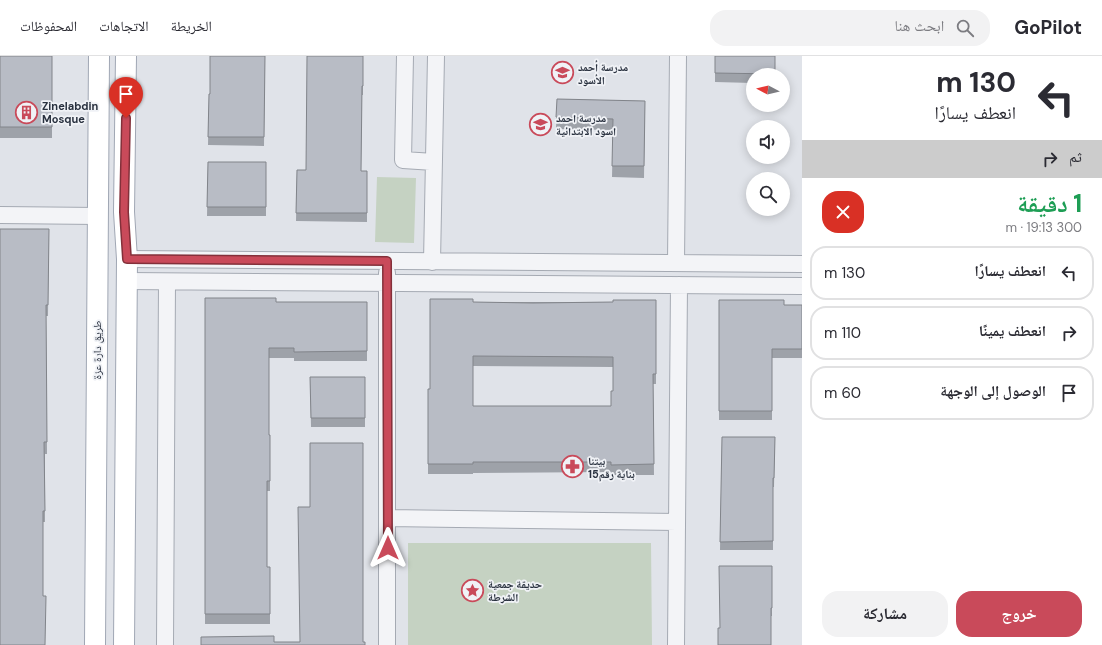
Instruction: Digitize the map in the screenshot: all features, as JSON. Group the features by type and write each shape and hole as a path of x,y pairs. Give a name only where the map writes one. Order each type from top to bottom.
{"main road":[{"name":"طريق دارة عزة","path":"95,645 99,56"},
{"path":"124,645 127,281 124,212 126,56"}],"street":[{"path":"405,56 403,160 434,162"},
{"path":"432,262 436,56"},
{"path":"676,263 678,56"},
{"path":"0,214 98,216"},
{"path":"127,259 802,264"},
{"path":"387,261 388,645"},
{"path":"127,281 802,286"},
{"path":"166,645 167,282"},
{"path":"676,645 679,285"},
{"path":"388,518 677,522"}],"green space":[{"path":"377,177 416,178 414,243 375,242"},
{"path":"408,543 651,543 652,645 408,645"}],"building":[{"name":"Zinelabdin Mosque","path":"0,56 52,56 52,127 0,127"},
{"path":"210,56 265,56 264,137 208,137"},
{"path":"307,56 363,56 361,171 367,171 367,213 296,213 297,170 306,170"},
{"path":"715,56 775,56 775,68 746,68 746,74 715,73"},
{"path":"557,99 645,101 644,166 612,166 613,119 556,117"},
{"path":"208,162 266,162 266,207 207,207"},
{"path":"0,229 49,229 48,305 46,305 47,442 44,442 45,511 43,511 43,596 46,596 45,645 0,645"},
{"path":"205,298 276,298 276,302 367,302 367,351 294,352 294,348 269,348 270,481 267,481 267,567 270,567 270,614 205,614"},
{"path":"430,299 473,299 473,302 533,303 656,300 656,374 653,374 654,464 611,465 611,462 473,462 473,464 428,464 428,389 430,389","holes":["473,356 613,357 613,391 611,391 611,406 473,406"]},
{"path":"719,300 784,300 784,305 802,305 802,349 772,349 772,411 719,411"},
{"path":"310,377 365,377 365,418 311,418"},
{"path":"722,437 775,437 773,478 773,541 720,542"},
{"path":"310,443 363,443 363,642 365,642 365,645 201,645 201,637 274,636 274,642 300,642 298,507 310,507"},
{"path":"719,566 772,566 771,645 718,645 718,628 720,628"}],"place":[{"name":"مدرسة أحمد الأسود","path":"562,73"},
{"name":"Zinelabdin Mosque","path":"26,112"},
{"name":"مدرسة احمد اسود الابتدائية","path":"541,124"},
{"name":"بيتنا بناية رقم15","path":"573,467"},
{"name":"حديقة جمعية الشرطة","path":"472,590"}],"route":[{"path":"126,118 124,212 127,259 387,261 388,548"}]}
